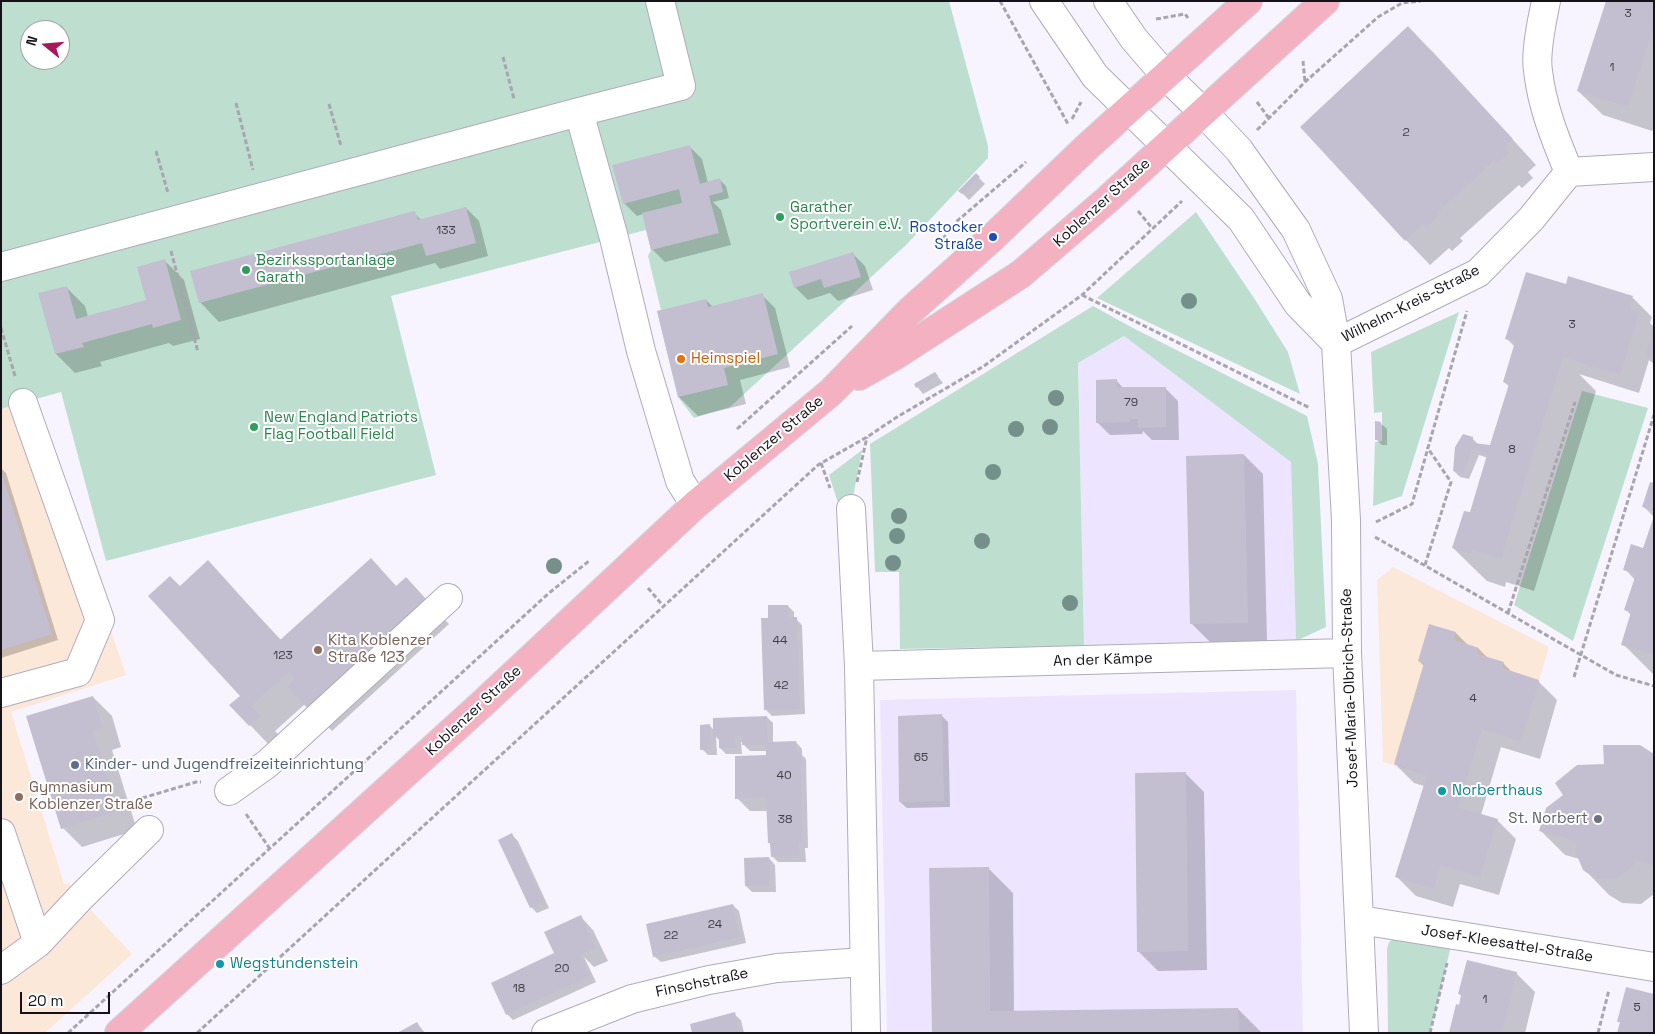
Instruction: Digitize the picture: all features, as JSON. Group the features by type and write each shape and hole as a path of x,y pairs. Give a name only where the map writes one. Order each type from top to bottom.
{"main road":[{"name":"Koblenzer Straße","path":"119,1033 482,704 695,505 831,392 910,311 993,237 1128,110 1248,1"},
{"name":"Koblenzer Straße","path":"831,392 896,355 1021,274 1107,200 1325,1"}],"street":[{"path":"1,267 681,86 660,1"},
{"path":"1044,1 1095,76 1241,219 1298,304 1336,343"},
{"path":"1108,1 1134,39 1166,76"},
{"path":"1546,1 1540,30 1537,70 1551,129 1568,172 1654,167"},
{"name":"Josef-Maria-Olbrich-Straße","path":"1166,76 1239,150 1296,230 1328,299 1336,343 1341,423 1354,525 1347,653 1364,1033"},
{"path":"579,112 614,238 644,360 680,481 695,505"},
{"name":"Wilhelm-Kreis-Straße","path":"1336,343 1478,273 1531,219 1568,172"},
{"path":"1,693 78,672 100,620 23,403"},
{"path":"851,509 859,666 866,1033"},
{"path":"230,791 267,764 448,598"},
{"name":"An der Kämpe","path":"859,666 1347,653"},
{"path":"1,970 38,943 80,898 149,830"},
{"path":"1,833 38,943"},
{"name":"Josef-Kleesattel-Straße","path":"1360,920 1654,967"},
{"name":"Finschstraße","path":"546,1033 632,999 709,980 777,968 864,962"}],"path":[{"path":"1000,1 1069,126"},
{"path":"1268,117 1378,17 1402,3 1421,1"},
{"path":"502,57 508,74"},
{"path":"236,103 260,197"},
{"path":"329,104 334,122"},
{"path":"156,151 161,169"},
{"path":"933,251 956,222 1031,158"},
{"path":"163,224 198,352"},
{"path":"197,1033 818,465 984,366 1082,295 1152,228"},
{"path":"1354,525 1412,504 1478,273"},
{"path":"1082,295 1341,423"},
{"path":"731,434 856,322"},
{"path":"1,328 23,403"},
{"path":"1508,613 1575,402"},
{"path":"1574,677 1654,415"},
{"path":"851,509 867,437"},
{"path":"1425,565 1451,482 1427,447"},
{"path":"1354,525 1616,675 1654,686"},
{"path":"68,1033 549,593 594,557"},
{"path":"1430,1033 1454,935"},
{"path":"1598,1033 1616,962"}],"shaded area":[{"path":"1124,336 1291,462 1296,641 1084,646 1078,363"},
{"name":"Gymnasium Koblenzer Straße","path":"32,400 126,675 11,712 64,884 69,883 74,892 132,954 45,1033 1,1033 1,409"},
{"path":"1393,567 1549,647 1521,741 1450,719 1432,776 1383,762 1377,580"},
{"path":"1296,690 1303,1033 887,1033 880,700"}],"green space":[{"name":"Bezirkssportanlage Garath","path":"1,1 949,1 988,146 988,158 906,245 730,407 694,418 678,397 657,311 661,310 648,256 651,250 646,230 391,296 436,475 106,561 61,392 1,409"},
{"path":"1196,212 1288,352 1300,394 1097,298"},
{"path":"1093,306 1307,416 1318,464 1326,627 1296,641 1291,462 1124,336 1078,363 1084,646 900,649 899,572 875,572 870,444"},
{"path":"1459,312 1402,496 1373,506 1375,442 1382,441 1382,412 1374,413 1371,352"},
{"path":"1582,391 1648,408 1573,641 1514,605"},
{"path":"862,450 853,497 838,503 829,475"},
{"path":"1396,937 1452,942 1430,1033 1388,1033 1387,949 1389,942"}],"building":[{"path":"1606,1 1654,1 1654,27 1628,107 1577,91"},
{"path":"1408,26 1513,139 1504,147 1509,153 1497,164 1494,161 1437,213 1439,216 1427,227 1424,224 1405,241 1300,127"},
{"path":"690,145 700,184 720,178 723,192 709,196 719,233 651,250 642,213 682,203 679,189 623,204 612,165"},
{"path":"976,173 980,177 962,194 958,191"},
{"path":"466,207 476,243 426,256 422,243 199,303 190,271 414,211 418,220"},
{"path":"853,252 861,277 824,288 821,279 794,288 789,272"},
{"path":"165,259 181,320 153,328 152,324 82,343 84,347 55,354 38,293 67,286 76,319 146,300 137,267"},
{"path":"1526,272 1566,284 1568,276 1633,296 1630,308 1640,311 1620,375 1563,357 1501,559 1473,550 1472,554 1452,548 1464,511 1470,512 1487,455 1473,449 1463,474 1453,471 1455,447 1463,434 1473,437 1473,443 1490,445 1509,384 1503,382 1515,342 1505,339"},
{"path":"763,293 778,354 724,368 728,385 678,397 657,311 706,299 708,307"},
{"path":"1654,329 1654,360 1645,357"},
{"path":"935,372 938,376 916,388 914,384"},
{"path":"1117,379 1117,387 1166,387 1166,427 1138,428 1138,419 1130,419 1130,422 1096,423 1096,380"},
{"path":"1375,421 1381,422 1381,440 1375,440"},
{"path":"1244,454 1248,623 1190,624 1186,456"},
{"path":"1,471 52,634 1,650"},
{"path":"1650,482 1654,483 1654,511 1642,507"},
{"path":"1654,516 1654,655 1621,645 1631,612 1624,610 1636,574 1623,570 1631,544 1643,548"},
{"path":"371,558 396,586 406,577 426,599 307,708 287,686 295,679 289,672 251,706 261,716 249,726 229,705 240,696 148,596 170,576 180,586 208,560 280,640"},
{"path":"768,605 788,605 788,617 797,617 800,709 764,710 761,618 768,618"},
{"path":"1429,624 1456,632 1454,640 1479,648 1477,654 1504,662 1502,668 1539,680 1521,741 1482,729 1458,807 1498,819 1480,877 1441,865 1434,889 1395,877 1427,775 1394,764 1424,663 1418,661"},
{"path":"93,696 103,728 93,731 119,811 61,829 26,716"},
{"path":"942,714 944,801 899,802 898,716"},
{"path":"767,716 768,742 796,741 797,752 801,752 802,842 799,842 800,856 771,857 770,843 768,843 766,798 735,799 735,756 766,755 766,745 742,745 742,736 735,736 736,748 719,748 719,736 713,736 713,718"},
{"path":"710,724 711,749 700,750 700,725"},
{"name":"St. Norbert","path":"1603,745 1640,745 1654,754 1654,866 1635,860 1633,867 1616,879 1596,879 1583,870 1575,851 1577,842 1539,831 1546,808 1563,795 1555,783 1577,765 1604,764"},
{"path":"1186,772 1188,951 1137,952 1135,773"},
{"path":"512,833 544,902 530,908 498,840"},
{"path":"769,857 770,886 745,886 744,858"},
{"path":"989,867 990,1011 1238,1008 1239,1033 932,1033 929,868"},
{"path":"733,904 740,937 653,957 646,924"},
{"path":"581,915 596,948 580,955 590,976 506,1015 491,983 554,953 544,932"},
{"path":"1467,960 1517,972 1502,1033 1449,1033 1456,1004 1459,1005 1461,995 1458,994"},
{"path":"1626,987 1654,994 1654,1033 1617,1033 1620,1022 1617,1022"},
{"path":"735,1012 740,1033 692,1033 690,1024"},
{"path":"417,1022 423,1033 397,1033"}],"place":[{"name":"Garather Sportverein e.V.","path":"780,217"},
{"name":"Rostocker Straße","path":"993,237"},
{"name":"Bezirkssportanlage Garath","path":"246,270"},
{"name":"Heimspiel","path":"681,359"},
{"name":"New England Patriots Flag Football Field","path":"254,427"},
{"name":"Kita Koblenzer Straße 123","path":"318,650"},
{"name":"Kinder- und Jugendfreizeiteinrichtung","path":"75,765"},
{"name":"Norberthaus","path":"1442,791"},
{"name":"Gymnasium Koblenzer Straße","path":"19,797"},
{"name":"St. Norbert","path":"1598,819"},
{"name":"Wegstundenstein","path":"220,964"}]}
